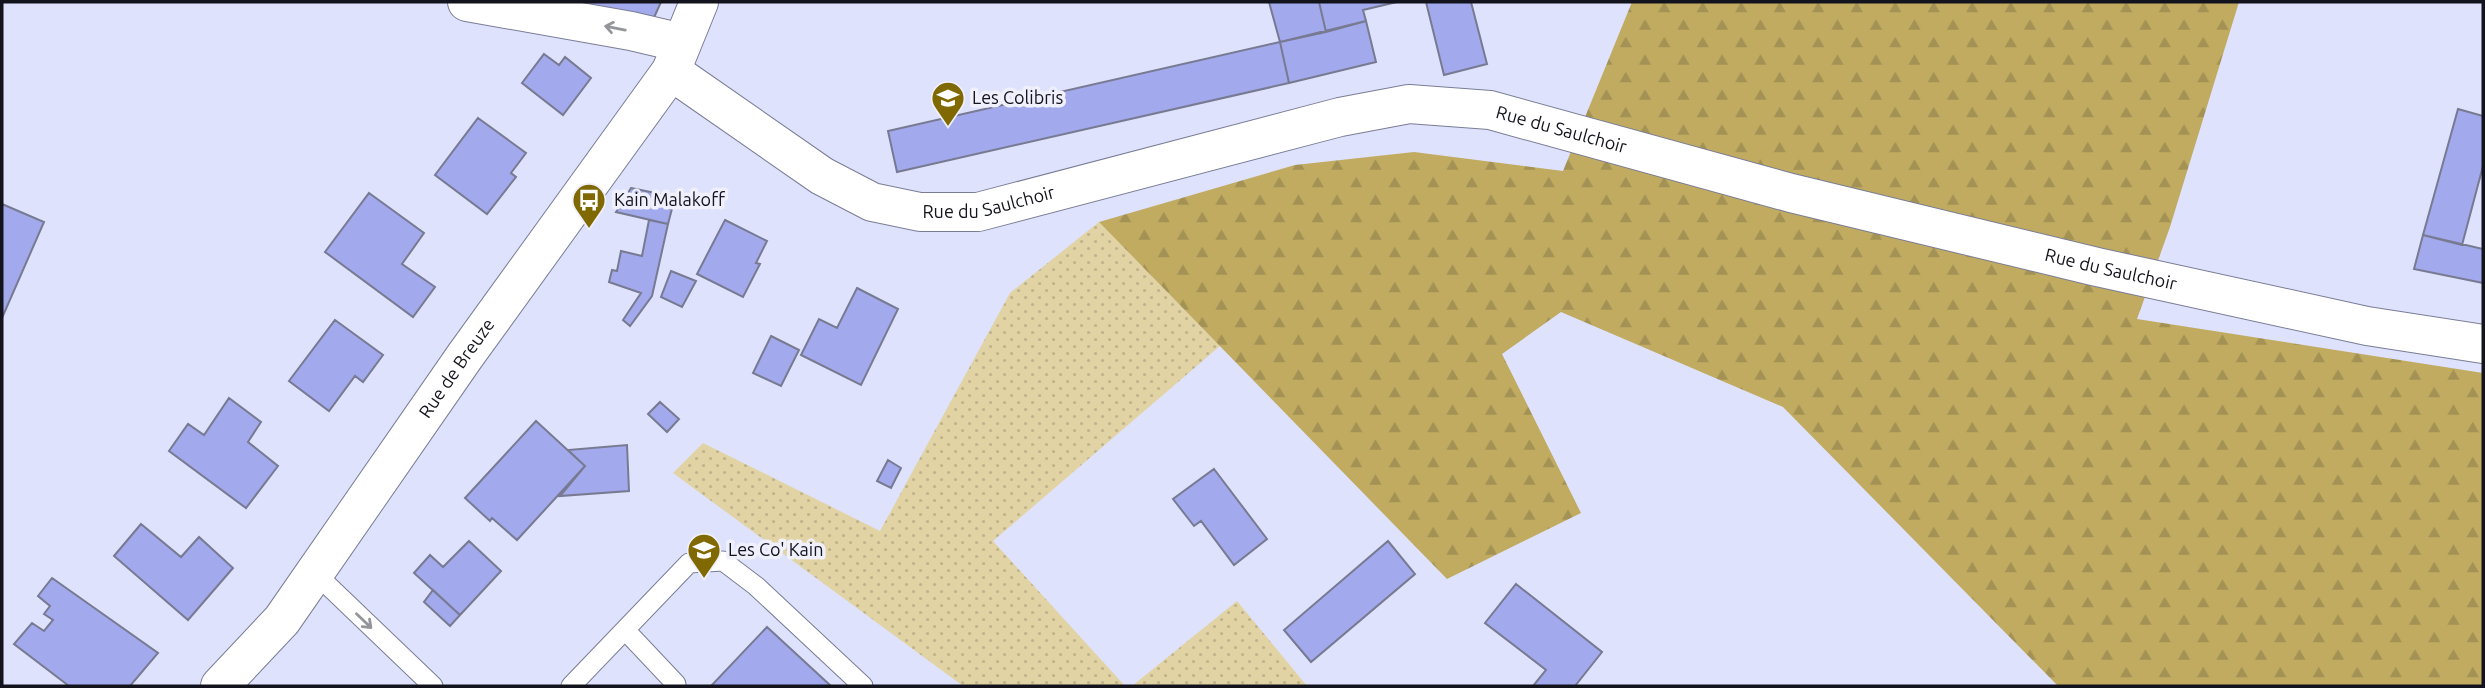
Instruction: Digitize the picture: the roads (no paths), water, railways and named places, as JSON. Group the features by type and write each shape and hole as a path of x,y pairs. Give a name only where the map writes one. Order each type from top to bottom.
{"street":[{"path":"467,2 618,29 676,57"},
{"name":"Rue de Breuze","path":"220,686 282,620 315,573 676,57 699,2"},
{"name":"Rue du Saulchoir","path":"676,57 822,176 872,202 920,212 978,212 1340,117 1409,104 1490,110 1791,193 2097,267 2367,326 2483,345"}],"lane":[{"path":"571,686 689,563 723,561 756,586 863,686"},
{"path":"315,573 433,686"},
{"path":"626,631 676,684 674,686"}],"place":[{"name":"Les Colibris","path":"948,128"},
{"name":"Kain Malakoff","path":"589,230"},
{"name":"Les Co' Kain","path":"704,580"}]}
